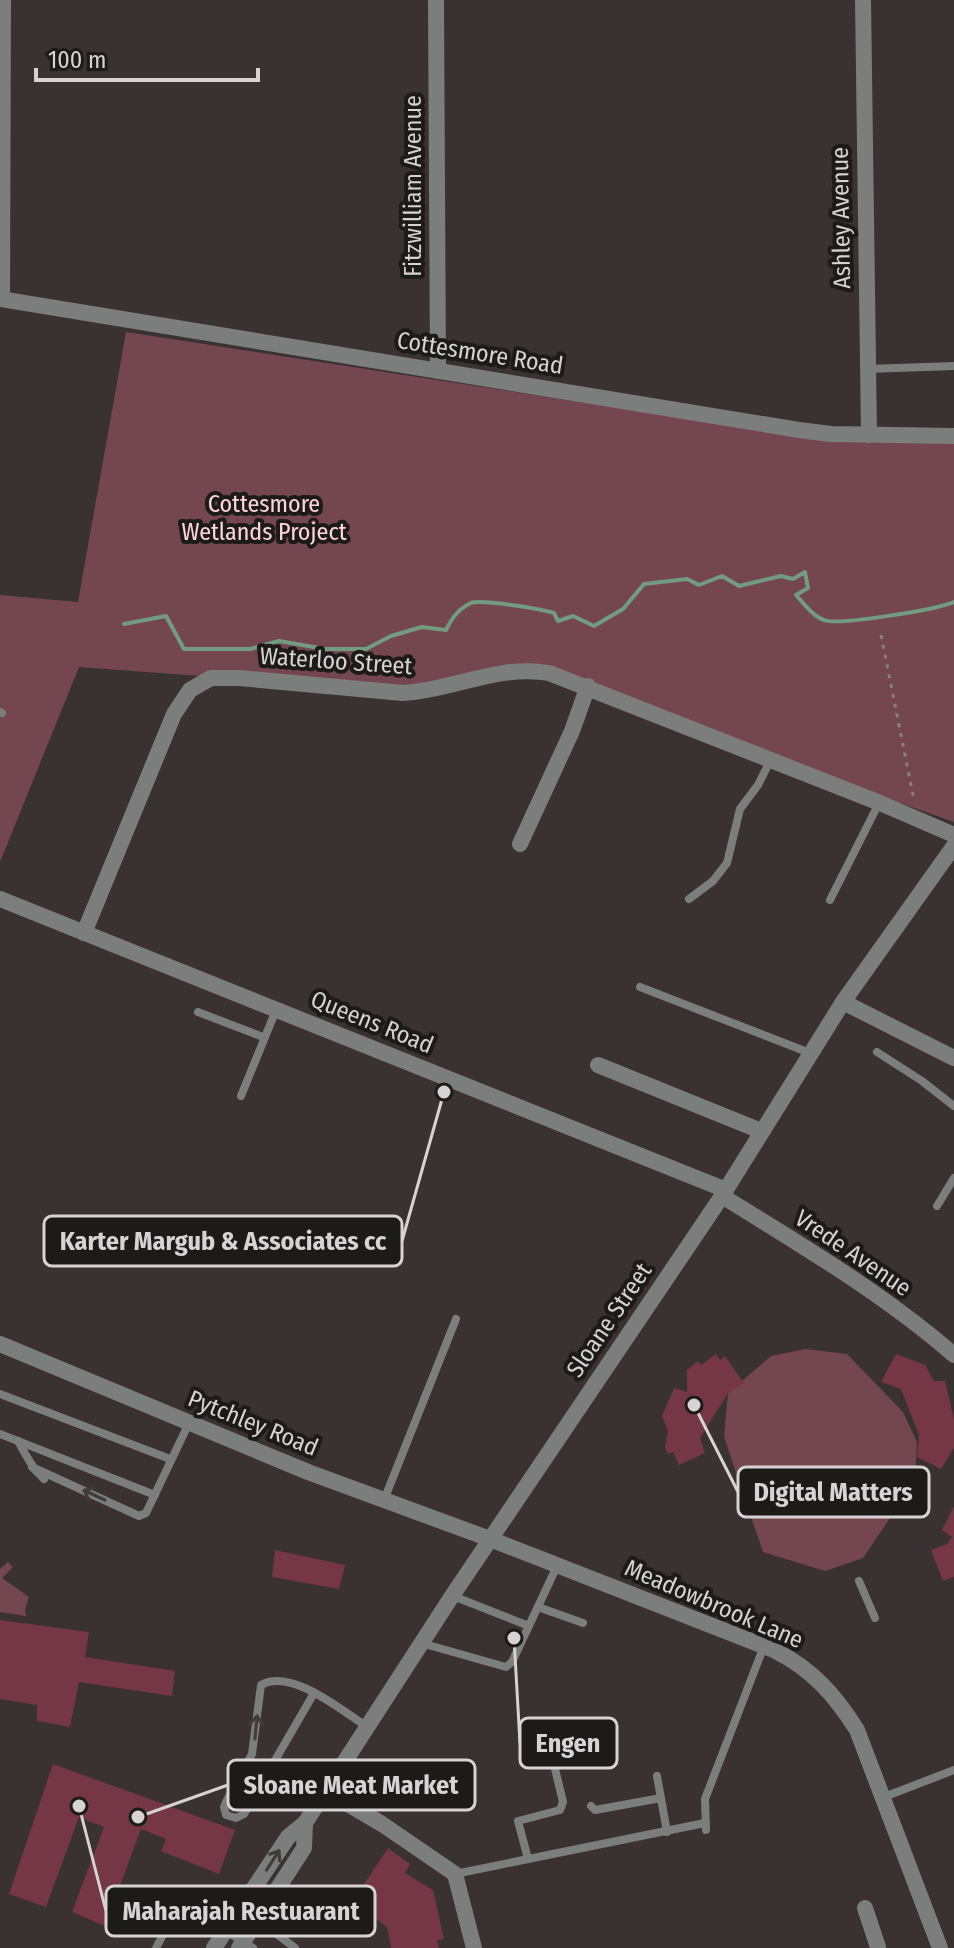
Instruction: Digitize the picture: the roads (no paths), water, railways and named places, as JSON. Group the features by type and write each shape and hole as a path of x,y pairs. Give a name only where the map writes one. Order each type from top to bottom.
{"street":[{"path":"1,299 3,0"},
{"name":"Fitzwilliam Avenue","path":"436,0 438,371"},
{"name":"Ashley Avenue","path":"863,0 869,435"},
{"name":"Cottesmore Road","path":"1,299 799,430 954,436"},
{"name":"Waterloo Street","path":"84,933 174,714 190,690 204,680 239,678 403,693 421,692 496,675 535,671 588,686 954,835"},
{"path":"520,844 572,731 588,686"},
{"name":"Sloane Street","path":"221,1942 288,1837 305,1823 452,1596 724,1193 843,1002 954,846"},
{"name":"Queens Road","path":"0,899 724,1193"},
{"path":"843,1002 954,1058"},
{"path":"598,1065 761,1131"},
{"name":"Vrede Avenue","path":"724,1193 954,1355"},
{"name":"Pytchley Road","path":"0,1344 189,1423 490,1539"},
{"name":"Meadowbrook Lane","path":"490,1539 764,1646 796,1662 821,1681 857,1730 940,1948"},
{"path":"324,1790 382,1824 455,1874 474,1948"},
{"name":"Sloane Street","path":"245,1946 304,1848 305,1823"},
{"path":"865,1908 877,1948"}],"lane":[{"path":"867,369 954,366"},
{"path":"689,899 713,881 727,863 740,809 758,785 770,761"},
{"path":"830,900 880,803"},
{"path":"640,987 811,1054"},
{"path":"241,1096 276,1010"},
{"path":"198,1012 263,1037"},
{"path":"877,1052 954,1106"},
{"path":"937,1206 954,1178"},
{"path":"383,1500 456,1319"},
{"path":"0,1394 170,1459"},
{"path":"18,1441 32,1467 139,1516 146,1513 189,1423"},
{"path":"0,1434 155,1495"},
{"path":"421,1643 506,1667 512,1662 557,1566"},
{"path":"859,1581 875,1618"},
{"path":"452,1596 529,1626"},
{"path":"538,1607 583,1623"},
{"path":"455,1874 706,1826 705,1799 764,1646"},
{"path":"314,1693 244,1814 236,1818 226,1815 224,1807 252,1754 261,1685 282,1680 300,1685 314,1693 366,1726"},
{"path":"528,1859 518,1821 560,1810 563,1802 544,1723"},
{"path":"884,1797 954,1770"},
{"path":"657,1776 667,1832"},
{"path":"591,1806 595,1810 661,1798"},
{"path":"194,1919 221,1942 245,1946"},
{"path":"156,1948 167,1927"},
{"path":"278,1935 295,1948"}],"waterway":[{"path":"124,624 166,616 184,649 250,649 279,641 325,649 366,649 391,636 422,627 446,630 456,614 471,603 498,603 537,609 554,613 558,621 573,616 594,626 623,609 644,584 687,579 699,585 722,576 739,586 781,576 793,579 805,572 808,588 796,595 812,613 824,620 867,619 954,602"}],"place":[{"name":"Karter Margub & Associates cc","path":"444,1092"},
{"name":"Digital Matters","path":"694,1405"},
{"name":"Engen","path":"514,1638"},
{"name":"Maharajah Restuarant","path":"79,1806"},
{"name":"Sloane Meat Market","path":"138,1817"}],"park label":[{"name":"Cottesmore Wetlands Project","path":"264,518"}]}
